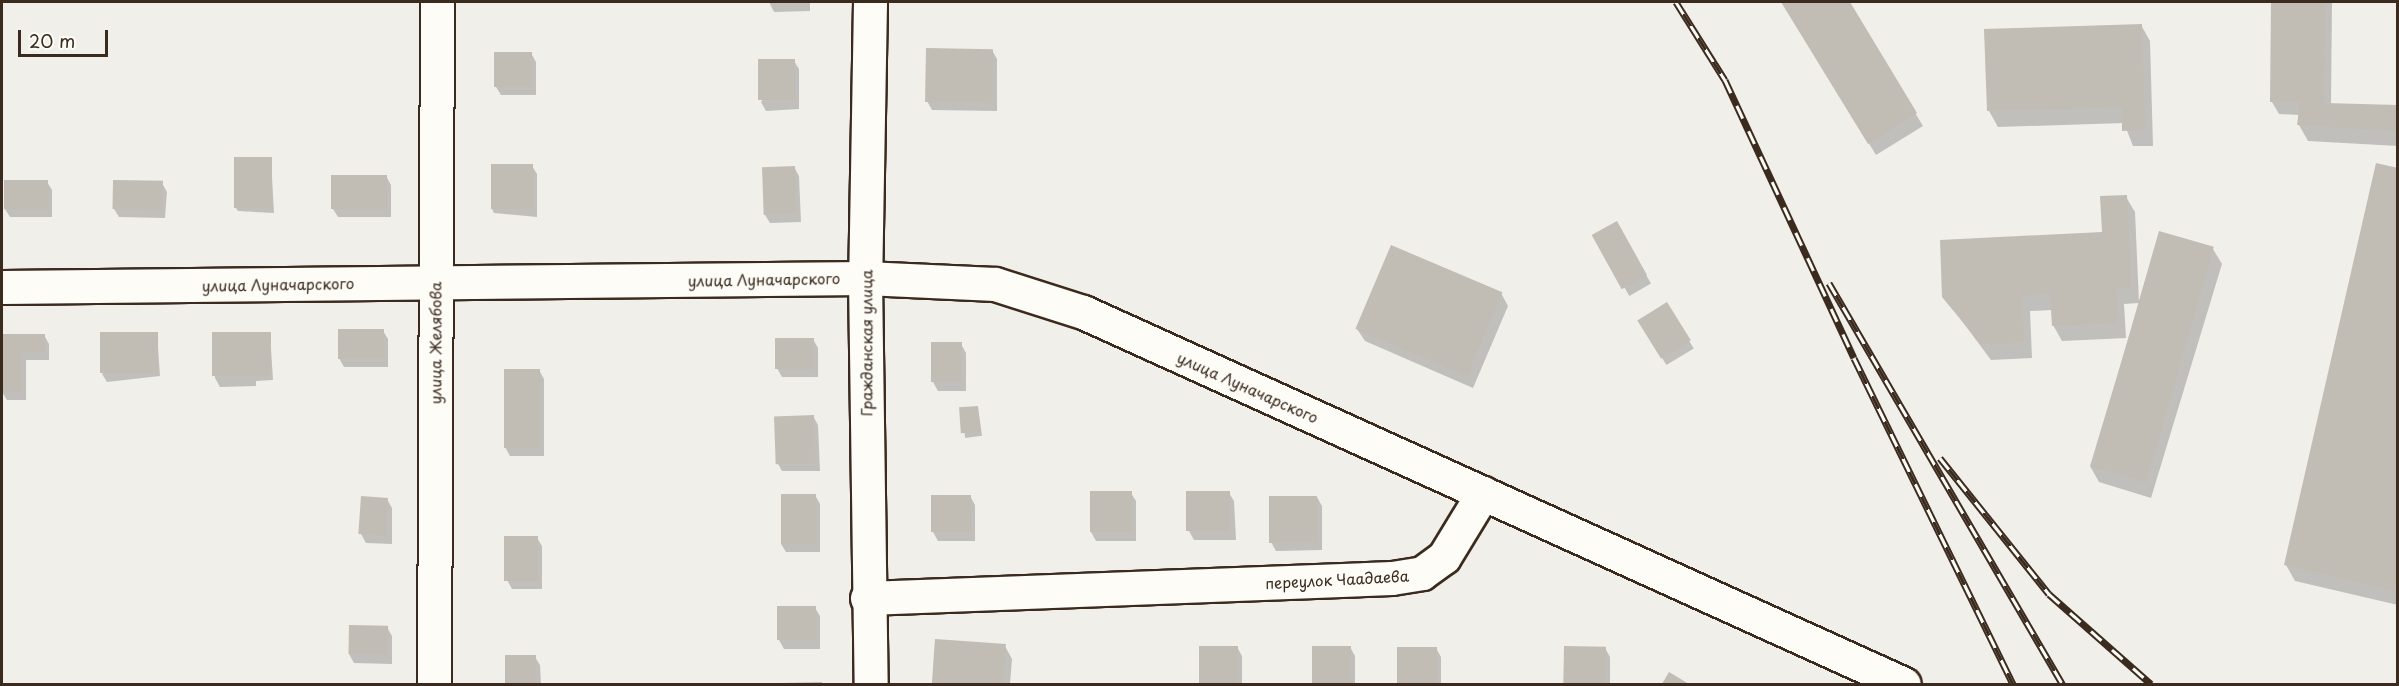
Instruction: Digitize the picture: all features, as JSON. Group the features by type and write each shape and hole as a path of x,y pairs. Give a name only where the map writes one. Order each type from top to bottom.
{"street":[{"name":"улица Желябова","path":"434,684 437,2"},
{"name":"Гражданская улица","path":"870,2 865,278 867,598 871,684"},
{"name":"улица Луначарского","path":"2,287 865,278 995,284 1083,312 1483,494"},
{"name":"переулок Чаадаева","path":"867,598 1402,576 1422,573 1444,557 1483,494"},
{"path":"1483,494 1871,677 1904,684"}],"building":[{"path":"1781,2 1850,2 1917,113 1868,144"},
{"path":"2271,2 2325,2 2324,103 2398,105 2398,131 2297,125 2300,102 2270,102"},
{"path":"2142,24 2145,130 2122,131 2122,107 1987,111 1984,29"},
{"path":"926,48 993,49 992,103 925,102"},
{"path":"494,52 532,52 532,87 494,87"},
{"path":"758,59 795,59 795,100 758,100"},
{"path":"234,157 272,157 272,208 234,208"},
{"path":"2376,163 2398,168 2398,575 2394,591 2284,565"},
{"path":"491,164 533,164 533,209 491,209"},
{"path":"795,166 797,214 764,215 762,167"},
{"path":"331,175 387,175 387,209 331,209"},
{"path":"4,180 48,180 48,209 4,209"},
{"path":"113,180 163,181 162,210 112,209"},
{"path":"2127,195 2131,288 2116,289 2118,323 2052,326 2050,294 2022,296 2024,343 1981,344 1942,297 1940,240 2102,232 2100,196"},
{"path":"1617,221 1647,275 1622,289 1592,235"},
{"path":"2159,231 2214,247 2146,482 2091,467"},
{"path":"1391,245 1502,292 1467,376 1355,329"},
{"path":"1667,302 1691,340 1661,359 1637,321"},
{"path":"338,329 384,329 384,359 338,359"},
{"path":"100,332 158,332 158,373 100,373"},
{"path":"212,332 271,332 271,376 212,376"},
{"path":"2,334 45,334 45,352 22,352 22,392 2,392"},
{"path":"775,338 814,338 814,369 775,369"},
{"path":"931,342 962,342 962,382 931,382"},
{"path":"504,369 540,369 540,448 504,448"},
{"path":"978,406 980,432 961,433 959,407"},
{"path":"814,415 816,463 776,464 774,416"},
{"path":"1090,491 1132,491 1132,532 1090,532"},
{"path":"1186,491 1230,491 1230,531 1186,531"},
{"path":"781,494 816,494 816,544 781,544"},
{"path":"931,495 971,495 971,532 931,532"},
{"path":"361,496 388,498 385,536 358,534"},
{"path":"1269,496 1317,496 1317,543 1269,543"},
{"path":"504,536 538,536 538,581 504,581"},
{"path":"777,606 816,606 816,640 777,640"},
{"path":"349,625 388,626 387,655 348,654"},
{"path":"935,639 1006,644 1003,684 932,684"},
{"path":"1199,646 1238,646 1238,684 1199,684"},
{"path":"1312,646 1351,646 1351,684 1312,684"},
{"path":"1564,646 1606,647 1605,684 1563,684"},
{"path":"1397,647 1437,647 1437,684 1397,684"},
{"path":"505,655 536,655 536,684 505,684"},
{"path":"1669,672 1689,684 1662,684"},
{"path":"822,682 822,684 781,684 781,683"}],"railway":[{"path":"1676,2 1725,80 1854,358 2013,684"},
{"path":"1829,283 2062,684"},
{"path":"1940,458 2049,594 2151,684"}]}
